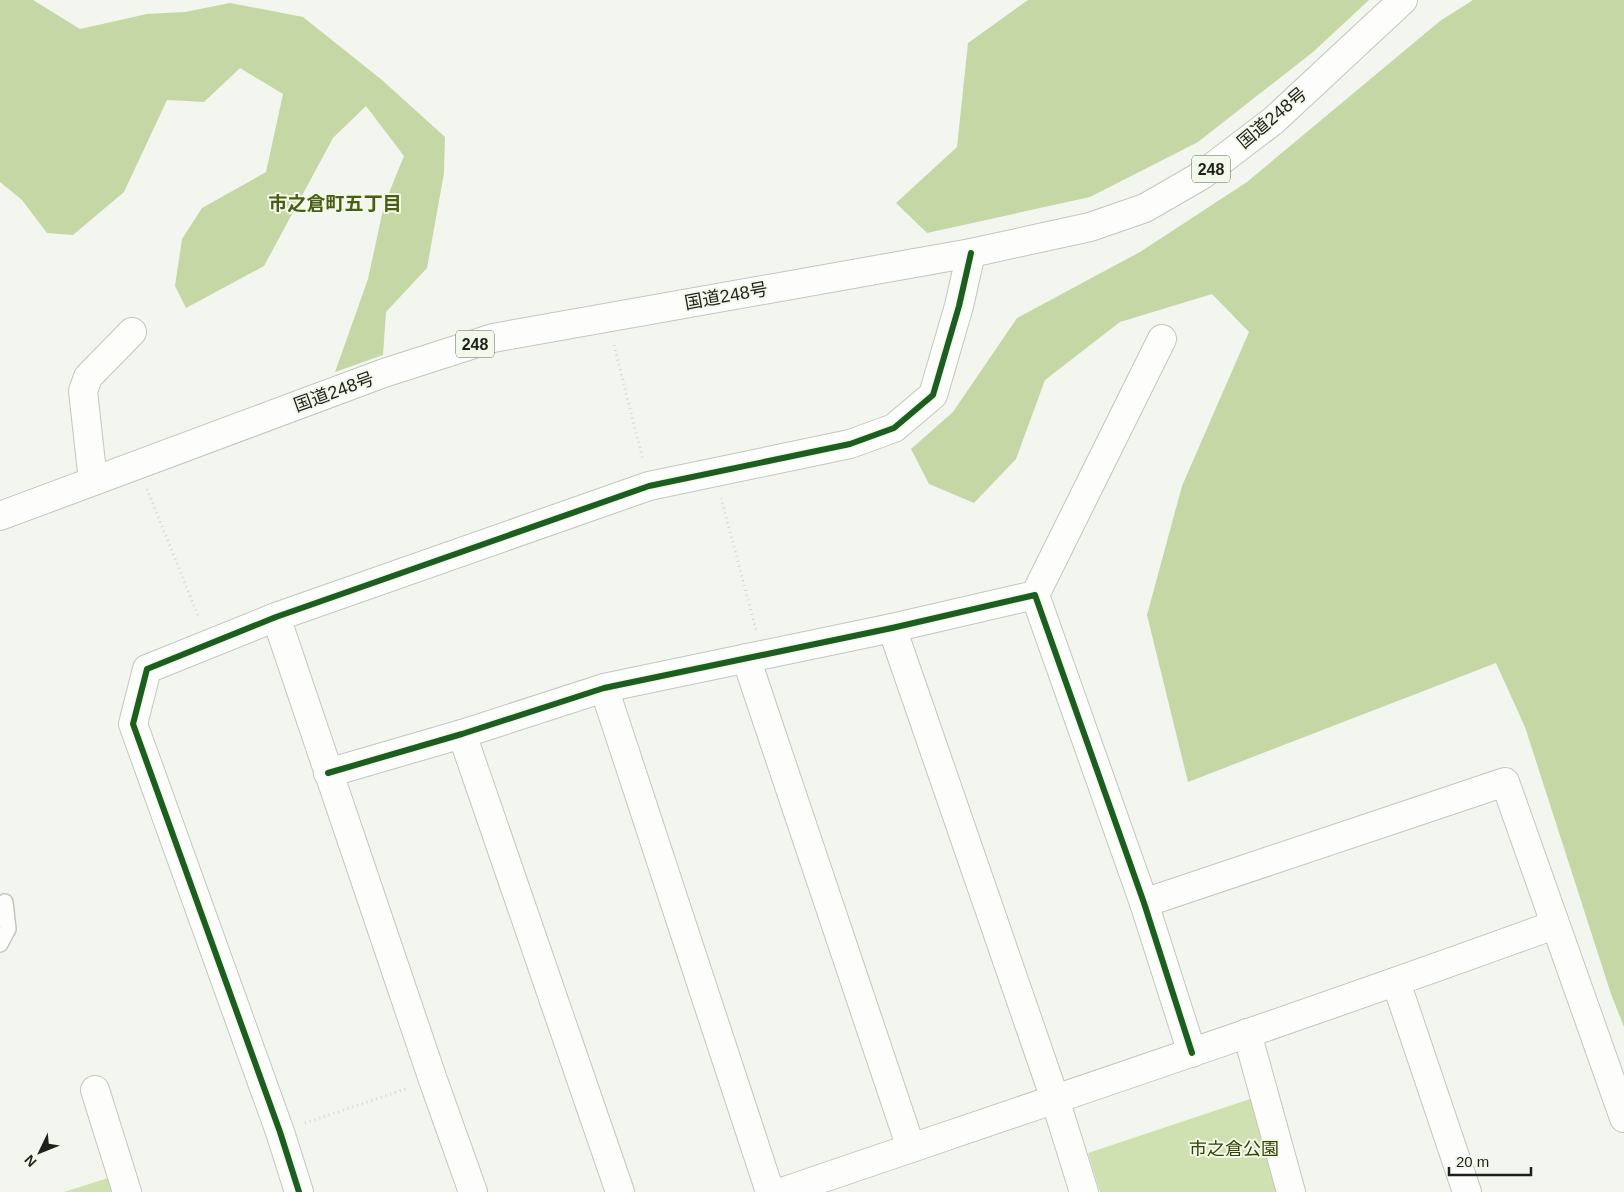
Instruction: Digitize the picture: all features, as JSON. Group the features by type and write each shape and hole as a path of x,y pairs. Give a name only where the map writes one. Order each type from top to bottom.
{"main road":[{"name":"国道248号","path":"0,516 384,374 493,338 971,252 1090,227 1145,208 1202,176 1272,121 1403,0"},
{"path":"299,1192 280,1132 133,724 147,669 276,617 650,486 850,444 894,428 933,395 959,306 971,252"},
{"path":"92,481 83,391 88,377 132,332"},
{"path":"1162,339 1034,595 1144,903 1192,1053"},
{"path":"328,773 462,734 604,688 892,628 1034,595"},
{"path":"276,617 432,1080 473,1192"},
{"path":"892,628 1055,1099 1084,1192"},
{"path":"754,656 911,1148"},
{"path":"604,688 770,1192"},
{"path":"462,734 620,1192"},
{"path":"1144,903 1505,782 1554,925 1624,1118"},
{"path":"782,1192 1192,1053 1554,925"},
{"path":"1396,982 1466,1192"},
{"path":"1247,1033 1291,1192"},
{"path":"95,1090 127,1192"}],"lane":[{"path":"0,944 8,929 5,902"}],"path":[{"path":"607,318 650,486"},
{"path":"137,465 209,644"},
{"path":"715,472 754,656"},
{"path":"280,1132 432,1080"}],"green space":[{"path":"0,0 33,0 80,29 147,14 185,12 230,3 303,17 382,80 445,137 444,173 427,268 386,312 383,355 335,372 368,279 384,205 404,156 366,106 333,138 264,266 186,308 175,286 182,239 202,208 266,172 283,94 240,68 204,102 167,100 124,192 73,235 47,233 22,200 0,182"},
{"path":"1028,0 1369,0 1313,52 1198,142 1090,197 927,233 896,203 957,147 968,43"},
{"path":"1473,0 1624,0 1624,1027 1611,994 1525,727 1496,663 1188,782 1147,615 1182,486 1249,332 1212,294 1120,322 1045,380 1016,459 974,503 929,484 911,449 953,412 1017,318 1140,252 1247,182 1440,21"},
{"name":"市之倉公園","path":"1265,1094 1291,1192 1100,1192 1088,1153"},
{"path":"111,1177 117,1192 64,1192"}],"cycle path":[{"path":"299,1192 280,1132 133,724 147,669 276,617 649,486 850,444 894,428 933,395 959,306 971,253"},
{"path":"328,773 462,734 604,688 892,628 1035,595 1144,903 1192,1053"}],"district":[{"name":"市之倉町五丁目","path":"335,203"}]}
